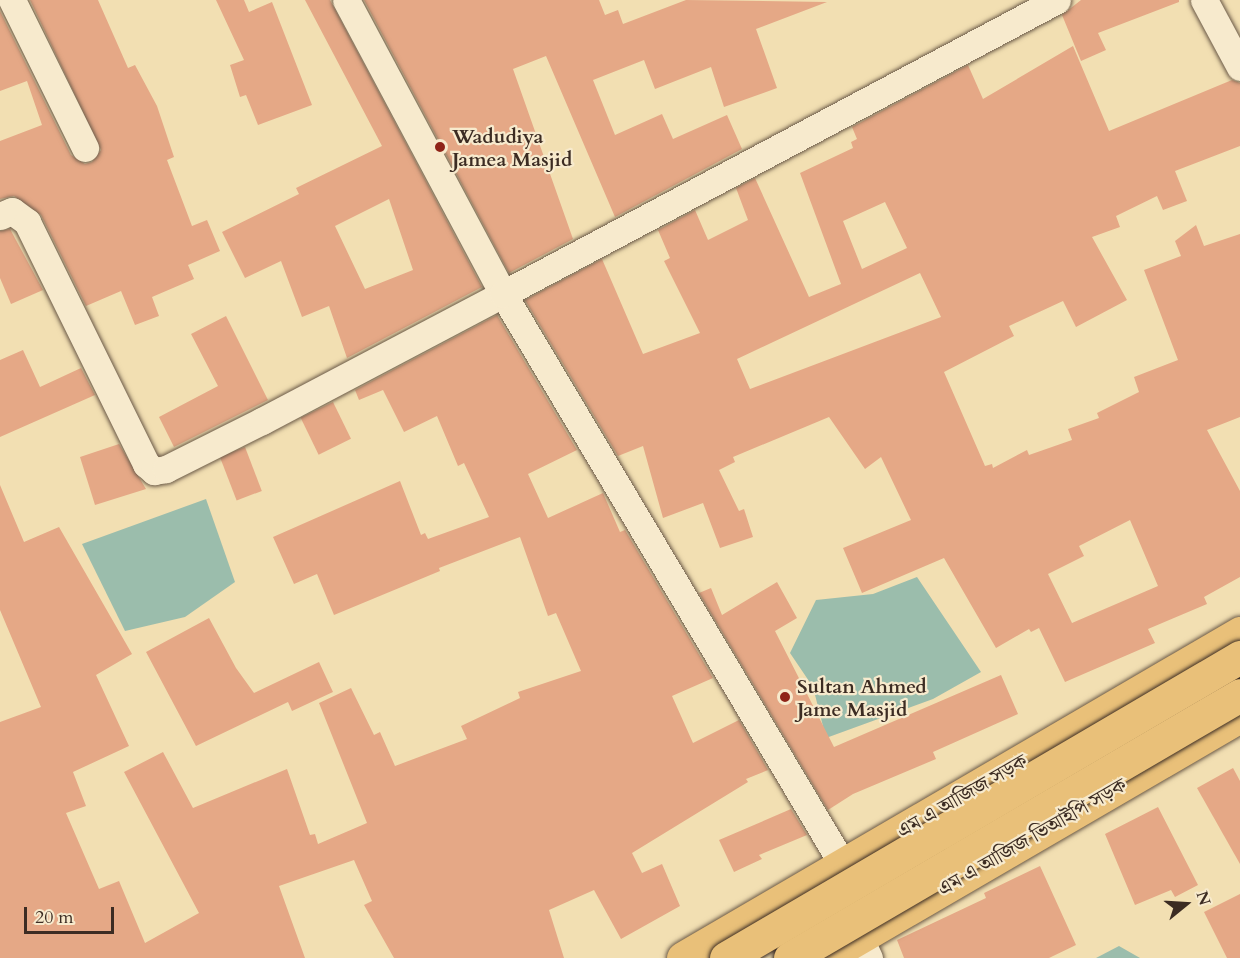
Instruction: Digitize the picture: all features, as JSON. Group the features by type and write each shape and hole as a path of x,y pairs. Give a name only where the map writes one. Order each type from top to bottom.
{"main road":[{"name":"এম এ আজিজ সড়ক","path":"683,958 1240,633"},
{"path":"726,958 1240,657"},
{"path":"790,958 1240,695"},
{"name":"এম এ আজিজ ভিআইপি সড়ক","path":"824,958 864,947 1240,716"}],"street":[{"path":"12,0 86,148"},
{"path":"346,0 503,294 843,865 864,947"},
{"path":"0,216 12,211 27,222 146,465 154,471 166,469 262,421 1057,0"},
{"path":"1204,0 1240,67"}],"shaded area":[{"path":"206,499 235,582 185,617 125,631 82,544"},
{"path":"917,577 981,672 933,699 826,738 813,687 790,653 816,600 873,594"},
{"path":"1119,946 1140,958 1096,958"}],"building":[{"path":"30,0 98,0 128,68 135,65 157,106 174,157 167,160 192,226 207,220 220,251 188,265 194,279 152,297 159,316 135,325 121,291 86,306 41,215 14,196 0,199 0,141 42,125 27,81 0,91 0,11 71,155 85,164 92,162 101,150"},
{"path":"216,0 244,0 249,12 272,2 312,105 258,125 246,95 240,97 230,65 244,60"},
{"path":"305,0 330,0 482,287 347,358 329,306 302,317 281,261 245,278 222,232 299,194 296,188 382,146","holes":["389,199 413,270 365,289 335,226"]},
{"path":"364,0 599,0 605,15 618,10 623,24 686,0 827,2 756,29 777,88 724,107 711,67 655,89 644,60 593,80 615,135 662,114 673,139 727,115 742,149 615,217 546,56 513,69 573,239 509,273"},
{"path":"1081,0 1179,0 1179,2 1098,33 1106,50 1081,61 1062,15"},
{"path":"1073,46 1109,131 1232,80 1240,83 1240,146 1175,171 1187,201 1163,210 1157,196 1116,216 1120,227 1092,237 1127,300 1076,327 1063,301 1009,326 1014,336 944,372 985,466 992,464 993,468 1027,450 1029,455 1072,440 1068,429 1099,418 1097,413 1139,392 1134,377 1178,360 1144,270 1181,256 1175,241 1196,225 1204,246 1240,234 1240,417 1207,430 1240,491 1240,577 1204,597 1207,604 1148,629 1155,643 1065,682 1039,628 1031,632 1029,629 996,648 944,558 862,593 843,548 911,520 881,457 865,469 829,417 733,457 735,462 719,470 739,511 744,509 753,537 720,548 703,503 663,518 643,446 618,456 525,300 602,259 643,354 700,333 664,261 670,258 658,230 695,210 708,240 748,220 736,188 755,178 809,297 841,284 800,173 853,148 851,142 857,139 852,127 968,65 983,99","holes":["885,202 907,248 862,269 843,221","920,273 941,317 750,389 737,359","1130,520 1158,586 1072,623 1048,574 1084,556 1079,546"]},
{"path":"10,229 43,290 11,304 0,278 0,231"},
{"path":"497,315 577,450 528,474 548,518 603,493 620,532 625,530 713,678 672,696 693,743 739,720 768,770 746,779 748,782 632,853 642,873 662,864 680,906 621,939 594,890 549,910 564,958 394,958 364,905 372,901 354,860 279,886 305,958 0,958 0,722 41,707 0,610 0,485 24,542 59,527 132,654 96,675 129,746 73,772 86,806 66,813 99,889 119,881 145,943 199,913 124,772 163,752 193,808 287,769 310,835 315,834 318,844 367,823 319,703 351,688 374,735 380,732 395,766 467,739 461,726 520,698 518,692 581,671 556,613 548,616 520,537 439,568 440,571 334,615 317,574 294,584 273,537 400,481 421,535 425,533 428,539 489,517 464,463 458,466 437,416 404,432 383,390 359,400 355,390"},
{"path":"226,316 268,400 174,447 159,417 218,386 191,334"},
{"path":"23,350 40,387 81,368 95,395 0,437 0,360"},
{"path":"333,402 351,439 319,455 301,418"},
{"path":"119,444 146,489 95,505 80,457"},
{"path":"245,447 262,491 237,501 220,457"},
{"path":"777,582 797,618 775,631 834,747 1001,675 1018,714 933,752 936,759 853,794 828,810 699,593 711,588 722,615"},
{"path":"209,618 236,668 254,693 319,662 333,692 292,711 288,702 196,746 146,652"},
{"path":"1233,768 1240,781 1240,864 1197,788"},
{"path":"1158,807 1198,885 1175,897 1171,890 1135,905 1105,834"},
{"path":"791,809 807,835 759,855 762,859 734,872 719,840"},
{"path":"1040,866 1076,945 1049,958 904,958 897,940 986,898 984,893"},
{"path":"1240,894 1240,958 1227,958 1204,912"}],"place":[{"name":"Wadudiya Jamea Masjid","path":"440,147"},
{"name":"Sultan Ahmed Jame Masjid","path":"785,697"}]}
